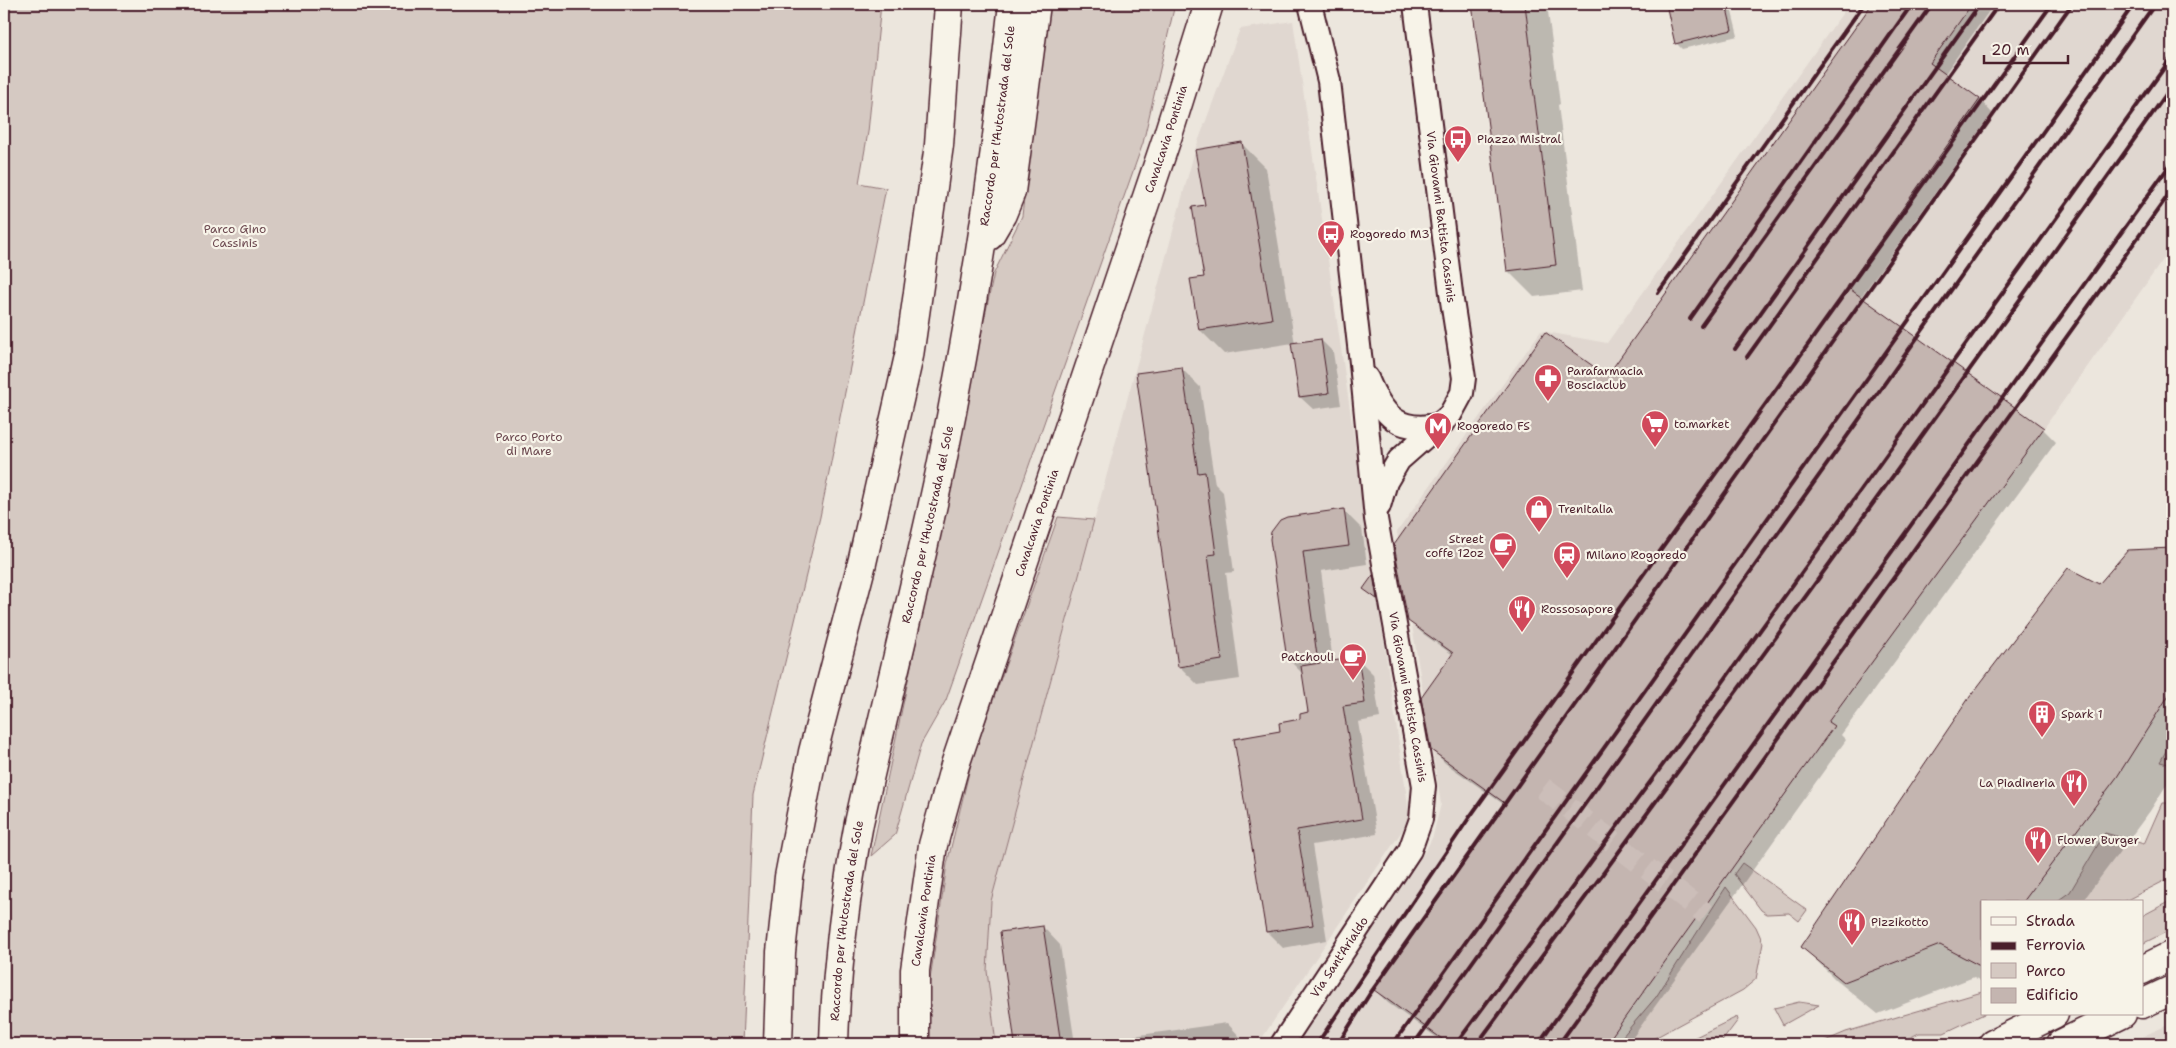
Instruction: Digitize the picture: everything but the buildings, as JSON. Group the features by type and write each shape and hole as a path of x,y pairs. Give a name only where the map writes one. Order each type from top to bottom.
{"main road":[{"path":"778,1044 781,952 789,877 813,752 862,563 909,356 940,145 949,4"},
{"name":"Raccordo per l'Autostrada del Sole","path":"834,1044 840,935 850,870 859,823 940,472 978,268 995,152 1013,4"},
{"path":"978,268 984,245 1002,214 1011,192 1036,4"},
{"name":"Cavalcavia Pontinia","path":"915,1044 915,970 933,845 955,765 1168,135 1207,6"},
{"path":"2144,969 2172,955"},
{"path":"2144,1003 2172,990"},
{"path":"1993,1044 2050,1016"},
{"path":"2061,1044 2118,1016"}],"street":[{"name":"Via Giovanni Battista Cassinis","path":"1310,4 1329,81 1361,363 1376,519 1424,786 1424,802 1417,834 1397,871"},
{"name":"Via Giovanni Battista Cassinis","path":"1376,519 1386,482 1399,460 1442,424 1457,405 1462,393 1464,378 1452,301 1415,4"},
{"name":"Via Giovanni Battista Cassinis","path":"1361,363 1380,405 1392,418 1415,428 1442,424"},
{"name":"Via Sant'Arialdo","path":"1282,1044 1397,871"}],"shaded area":[{"path":"1849,4 2172,4 2172,247 2044,428 1592,1044 1297,1044 1426,850 1433,836 1441,804 1397,532 1541,331 1607,343"},
{"path":"1293,21 1410,819 1258,1044 996,1044 987,971 991,901 1195,150 1240,29"},
{"path":"2172,1023 2172,1044 2126,1044"}],"green space":[{"name":"Parco Porto di Mare","path":"4,4 881,4 868,132 859,183 886,188 820,517 753,795 743,1044 4,1044"},
{"path":"1046,4 1175,4 1143,143 946,700 921,744 895,835 871,856 994,273 1022,216"},
{"path":"1058,517 1094,520 991,901 987,971 996,1044 929,1044 927,1000 947,864 972,760"},
{"path":"2172,740 2172,765 2160,762"},
{"path":"2162,803 2172,803 2172,877 2127,900 2059,900 2070,892 2105,833 2144,844"},
{"path":"1742,863 1807,910 1799,921 1789,913 1767,914 1761,910 1734,874"},
{"path":"1726,887 1756,927 1763,943 1756,979 1743,990 1651,1040 1642,1044 1616,1044 1656,997"},
{"path":"2172,900 2172,929 2144,943 2144,915"},
{"path":"1981,992 1981,1015 1944,1033 1919,1033 1897,1044 1818,1044 1846,1032"},
{"path":"1799,1002 1819,1005 1783,1025 1774,1008"},
{"path":"1737,1017 1738,1020 1720,1044 1681,1044"}],"tunnel":[{"path":"1543,788 1706,914"}],"railway":[{"path":"1658,293 1864,4"},
{"path":"1690,319 1912,4"},
{"path":"1701,326 1932,4"},
{"path":"1735,349 1980,4"},
{"path":"1747,357 1999,4"},
{"path":"1317,1044 1469,818 2052,4"},
{"path":"1338,1044 1369,995 2072,4"},
{"path":"1393,1044 2134,4"},
{"path":"1414,1044 2155,4"},
{"path":"1456,1044 1682,739 2172,57"},
{"path":"1477,1044 1827,567 2172,86"},
{"path":"1538,1044 2172,162"},
{"path":"1559,1044 2172,190"}],"place":[{"name":"Piazza Mistral","path":"1458,163"},
{"name":"Rogoredo M3","path":"1331,258"},
{"name":"Parafarmacia Bosciaclub","path":"1548,402"},
{"name":"to.market","path":"1655,448"},
{"name":"Rogoredo FS","path":"1438,450"},
{"name":"Trenitalia","path":"1539,533"},
{"name":"Street coffe 12oz","path":"1503,570"},
{"name":"Milano Rogoredo","path":"1567,579"},
{"name":"Rossosapore","path":"1522,633"},
{"name":"Patchouli","path":"1353,681"},
{"name":"Spark 1","path":"2042,738"},
{"name":"La Piadineria","path":"2074,807"},
{"name":"Flower Burger","path":"2038,864"},
{"name":"Pizzikotto","path":"1852,946"}],"park label":[{"name":"Parco Gino Cassinis","path":"235,236"}]}
